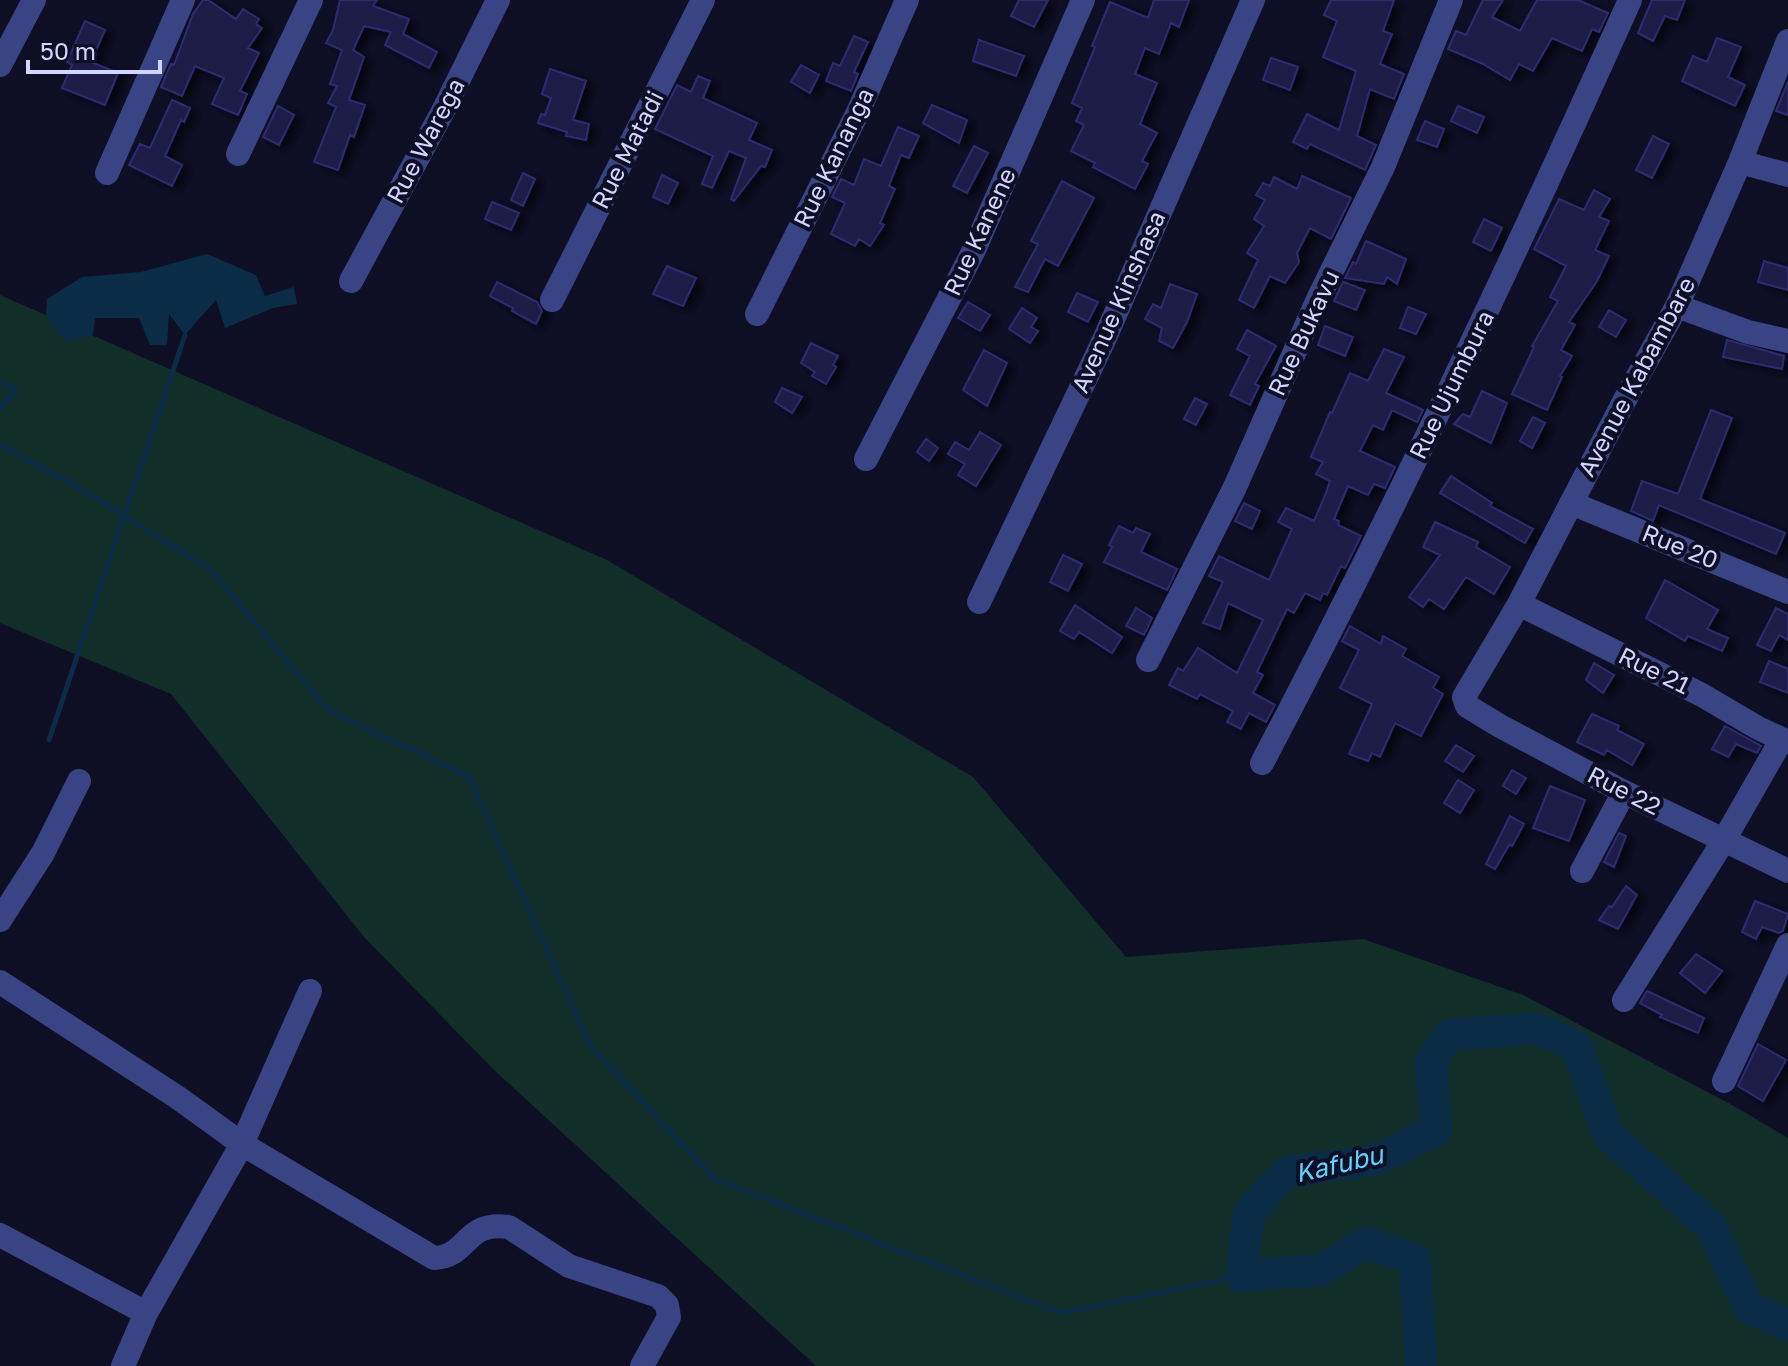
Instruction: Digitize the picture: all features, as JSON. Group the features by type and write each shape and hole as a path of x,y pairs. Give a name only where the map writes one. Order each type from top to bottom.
{"street":[{"path":"0,65 34,0"},
{"path":"107,173 183,0"},
{"path":"238,154 311,0"},
{"name":"Rue Warega","path":"351,281 443,111 498,0"},
{"name":"Rue Matadi","path":"552,300 703,0"},
{"name":"Rue Kananga","path":"757,314 859,110 907,0"},
{"name":"Rue Kanene","path":"866,459 974,250 1083,0"},
{"name":"Avenue Kinshasa","path":"979,602 1104,340 1253,0"},
{"name":"Rue Bukavu","path":"1148,660 1235,487 1318,299 1383,167 1451,0"},
{"name":"Rue Ujumbura","path":"1262,763 1359,577 1472,344 1630,0"},
{"name":"Avenue Kabambare","path":"1464,702 1677,306 1740,162 1788,41"},
{"path":"1740,162 1788,175"},
{"path":"1677,306 1748,332 1788,341"},
{"name":"Rue 20","path":"1571,503 1788,592"},
{"name":"Rue 21","path":"1519,604 1785,740"},
{"name":"Rue 22","path":"1464,702 1500,726 1624,792 1788,871"},
{"path":"1624,1000 1785,740"},
{"path":"0,920 43,853 79,781"},
{"path":"1582,871 1624,792"},
{"path":"1724,1081 1788,945"},
{"path":"0,982 177,1097 242,1144 434,1258 446,1258 481,1228 497,1225 509,1227 569,1266 658,1296 667,1305 669,1317 642,1366"},
{"path":"123,1366 146,1313 242,1144 310,991"},
{"path":"0,1235 146,1313"}],"green space":[{"path":"0,295 607,560 973,777 1126,957 1363,939 1523,995 1734,1106 1788,1138 1788,1366 816,1366 494,1070 364,937 171,694 0,623"}],"water":[{"path":"207,254 256,275 265,296 294,287 297,304 273,308 225,328 216,300 185,335 169,314 167,345 150,345 139,318 95,318 93,335 65,342 46,315 47,299 82,277 141,272"}],"building":[{"path":"203,0 208,0 236,19 243,9 259,19 256,24 262,28 248,48 259,53 240,91 247,94 238,115 212,104 224,78 195,66 182,96 161,87 171,64 174,65 193,14"},
{"path":"340,0 377,0 373,6 409,19 403,34 437,52 429,68 385,45 391,32 364,26 353,50 364,57 349,100 365,105 338,170 314,162 336,107 328,103 337,86 330,84 342,50 326,43 333,30"},
{"path":"1019,0 1048,0 1034,27 1011,16"},
{"path":"1154,0 1189,0 1179,27 1171,23 1159,54 1145,48 1135,74 1157,83 1140,124 1157,133 1142,161 1148,164 1135,189 1093,167 1095,163 1071,151 1084,125 1076,121 1082,108 1072,103 1110,2 1148,18"},
{"path":"1331,0 1394,0 1383,31 1392,34 1380,64 1404,74 1394,99 1370,89 1357,136 1376,145 1365,170 1310,144 1307,149 1293,142 1307,114 1339,130 1356,71 1323,57 1337,21 1324,15"},
{"path":"1483,0 1503,0 1492,17 1520,31 1537,0 1578,0 1608,13 1599,32 1592,29 1582,51 1552,38 1533,71 1519,64 1510,80 1448,49 1456,31 1466,35"},
{"path":"1652,0 1685,0 1677,20 1665,16 1653,41 1638,33"},
{"path":"85,21 105,30 91,62 118,73 105,105 62,88 72,65 67,62"},
{"path":"854,36 868,42 854,72 858,74 851,91 826,81 833,63 840,66"},
{"path":"1717,38 1741,47 1728,77 1745,85 1735,106 1682,81 1693,56 1707,62"},
{"path":"979,40 1024,56 1016,76 973,61"},
{"path":"1271,58 1298,67 1290,90 1263,80"},
{"path":"801,65 819,75 810,93 791,82"},
{"path":"550,69 586,81 573,120 589,124 586,140 566,136 567,132 538,123 541,114 545,115 551,98 542,94"},
{"path":"698,76 710,81 703,98 757,123 749,140 772,150 765,167 761,166 734,201 731,199 746,158 729,151 712,188 702,184 713,156 655,129 677,85 691,92"},
{"path":"1788,82 1788,115 1776,111"},
{"path":"172,100 190,108 184,122 181,120 165,156 182,165 172,186 129,165 140,144 150,148"},
{"path":"932,105 967,120 959,143 923,123"},
{"path":"278,106 294,115 279,145 263,137"},
{"path":"1458,106 1484,117 1477,133 1451,121"},
{"path":"1425,121 1444,129 1437,147 1417,140"},
{"path":"898,127 919,136 909,158 901,155 889,186 895,189 880,223 884,225 870,246 859,239 855,246 831,234 845,203 832,197 841,179 854,185 864,159 881,166"},
{"path":"1653,136 1669,144 1652,178 1636,170"},
{"path":"974,146 988,153 967,193 953,186"},
{"path":"523,173 535,179 523,206 511,200"},
{"path":"662,175 678,183 668,204 653,197"},
{"path":"1302,176 1351,198 1331,239 1310,228 1297,253 1299,262 1285,283 1270,276 1254,308 1239,300 1258,260 1247,253 1264,226 1254,219 1265,200 1256,195 1263,183 1270,186 1274,177 1297,189"},
{"path":"1062,181 1094,198 1058,266 1045,259 1028,292 1015,287 1038,244 1031,241"},
{"path":"1594,190 1610,199 1599,217 1609,221 1595,250 1609,256 1597,281 1569,322 1575,325 1561,350 1572,356 1560,376 1547,410 1512,394 1532,346 1558,301 1550,297 1566,266 1534,249 1559,199 1584,210"},
{"path":"492,202 519,213 511,230 485,219"},
{"path":"1484,219 1502,228 1491,251 1473,242"},
{"path":"1366,241 1406,259 1397,284 1387,277 1384,284 1345,278 1353,262 1356,264"},
{"path":"1764,261 1788,268 1788,290 1758,282"},
{"path":"667,266 696,278 683,306 653,294"},
{"path":"497,282 537,302 542,311 536,324 490,296"},
{"path":"1343,282 1365,290 1356,310 1334,301"},
{"path":"1170,284 1197,294 1173,348 1159,341 1162,328 1145,319 1153,304 1161,308"},
{"path":"1077,293 1098,302 1088,322 1068,312"},
{"path":"968,302 990,315 980,331 958,318"},
{"path":"1408,307 1426,314 1416,334 1400,328"},
{"path":"1022,308 1037,318 1031,327 1038,331 1030,343 1009,329"},
{"path":"1609,310 1626,320 1616,337 1599,327"},
{"path":"1325,326 1353,337 1345,356 1318,345"},
{"path":"1247,330 1276,346 1255,384 1259,386 1250,405 1230,395 1250,356 1237,349"},
{"path":"1727,340 1784,356 1782,369 1723,357"},
{"path":"811,343 838,356 833,365 836,367 826,384 812,376 815,372 801,363"},
{"path":"1384,349 1404,357 1386,393 1423,410 1417,422 1392,410 1383,430 1373,425 1360,451 1395,467 1385,488 1374,484 1368,495 1348,486 1334,519 1339,521 1338,525 1361,536 1327,595 1323,593 1320,600 1305,593 1294,613 1287,609 1257,672 1263,675 1253,693 1275,705 1266,722 1249,713 1241,729 1227,722 1233,711 1200,694 1197,699 1169,685 1178,668 1183,671 1198,648 1237,673 1263,620 1228,603 1220,629 1203,623 1223,582 1209,576 1219,556 1269,580 1292,529 1278,522 1286,508 1314,521 1326,493 1330,481 1316,474 1323,462 1311,457 1330,412 1350,373 1368,381"},
{"path":"984,350 1007,363 987,406 963,390"},
{"path":"782,388 802,397 792,413 775,402"},
{"path":"1482,391 1507,403 1491,443 1454,424 1463,414 1470,417"},
{"path":"1195,398 1207,404 1196,425 1184,419"},
{"path":"1711,410 1732,418 1700,499 1785,533 1776,554 1659,505 1653,521 1631,511 1642,481 1678,494"},
{"path":"1533,417 1545,423 1532,448 1520,441"},
{"path":"980,432 1001,445 976,486 958,475 965,464 948,454 955,442 969,450"},
{"path":"926,439 938,448 929,461 917,452"},
{"path":"1451,476 1492,503 1490,506 1533,529 1525,543 1440,493"},
{"path":"1244,503 1260,511 1252,529 1235,521"},
{"path":"1435,522 1478,542 1476,547 1510,567 1494,594 1466,577 1444,609 1429,599 1423,607 1409,597 1440,555 1423,547"},
{"path":"1119,526 1133,533 1136,528 1150,534 1141,552 1177,569 1167,590 1104,562"},
{"path":"1063,555 1082,564 1068,591 1050,582"},
{"path":"1665,580 1718,610 1707,629 1728,638 1722,651 1688,636 1685,641 1646,618"},
{"path":"1075,605 1122,637 1112,653 1079,632 1074,639 1060,631"},
{"path":"1136,608 1152,618 1144,635 1126,626"},
{"path":"1776,608 1788,614 1788,640 1779,635 1771,651 1757,645"},
{"path":"1350,626 1381,644 1383,636 1406,649 1402,656 1439,677 1433,688 1443,694 1421,736 1395,723 1380,757 1372,753 1368,761 1349,754 1372,704 1340,688 1359,650 1342,641"},
{"path":"1769,661 1788,669 1788,693 1760,682"},
{"path":"1594,663 1614,675 1603,693 1586,680"},
{"path":"1592,714 1619,726 1617,730 1644,744 1632,765 1607,750 1604,755 1577,742"},
{"path":"1725,726 1761,746 1757,753 1736,744 1728,757 1712,749"},
{"path":"1456,745 1474,756 1463,772 1445,761"},
{"path":"1512,770 1526,778 1516,794 1503,786"},
{"path":"1458,780 1474,790 1460,813 1444,803"},
{"path":"1550,786 1585,800 1569,841 1533,828"},
{"path":"1510,816 1524,824 1495,869 1486,864"},
{"path":"1619,833 1626,836 1614,867 1604,862"},
{"path":"1626,886 1637,895 1618,929 1599,920"},
{"path":"1755,901 1788,914 1783,931 1779,933 1762,927 1756,939 1742,932"},
{"path":"1696,954 1722,971 1705,993 1680,973"},
{"path":"1647,991 1704,1018 1698,1033 1660,1017 1662,1015 1640,1003"},
{"path":"1758,1044 1786,1060 1763,1101 1738,1086"}],"waterway":[{"path":"49,740 185,335"},
{"path":"0,383 16,389 0,409"},
{"path":"0,445 83,490 211,570 328,710 469,777 591,1047 715,1179 1061,1313 1241,1276"},
{"name":"Kafubu","path":"1421,1366 1415,1259 1366,1243 1321,1270 1241,1276 1249,1213 1287,1172 1376,1160 1436,1130 1431,1060 1449,1035 1537,1028 1577,1047 1608,1134 1711,1227 1749,1308 1788,1325"}]}
